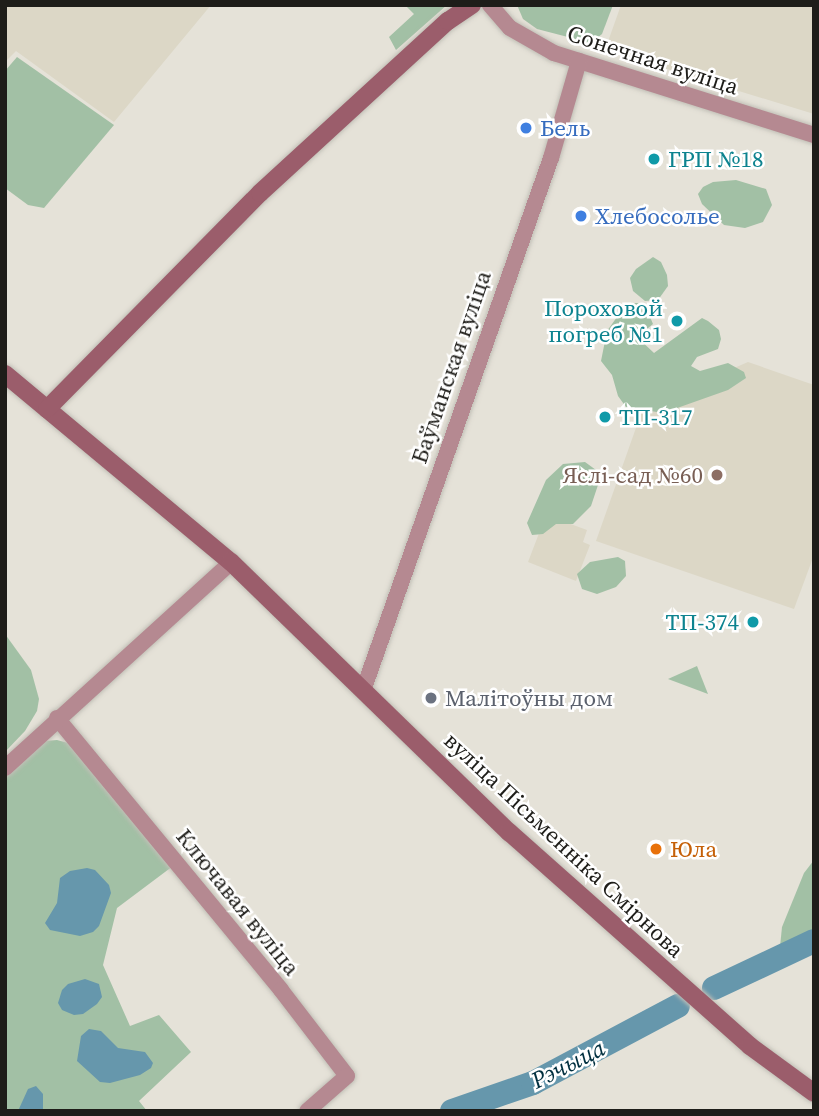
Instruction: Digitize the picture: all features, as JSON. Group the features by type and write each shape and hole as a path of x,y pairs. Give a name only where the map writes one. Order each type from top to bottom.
{"main road":[{"path":"47,409 260,193 448,21 472,5"},
{"name":"вуліца Пісьменніка Смірнова","path":"5,374 231,562 364,688 509,832 633,945 750,1046 814,1093"}],"street":[{"name":"Сонечная вуліца","path":"490,5 510,28 534,43 579,61 814,135"},
{"name":"Баўманская вуліца","path":"364,688 551,158 579,61"},
{"path":"5,768 231,562"},
{"name":"Ключавая вуліца","path":"57,718 281,990 347,1076 307,1111"}],"shaded area":[{"path":"5,5 211,5 114,122 16,51 5,62"},
{"path":"621,5 814,5 814,114 605,50"},
{"name":"Яслі-сад №60","path":"748,362 814,385 814,555 794,609 596,541 643,408"},
{"path":"546,515 587,530 583,542 590,545 576,581 528,562"}],"green space":[{"path":"405,5 447,5 396,50 389,37 414,14"},
{"path":"517,5 613,5 602,34 591,43 537,29 523,19"},
{"path":"17,57 114,125 44,208 28,205 5,188 5,71"},
{"path":"736,180 766,189 772,205 763,222 745,228 724,225 702,204 698,194 703,187 713,182"},
{"path":"653,257 661,262 667,275 668,286 658,300 645,301 633,291 630,278 636,269"},
{"path":"627,303 638,303 648,312 653,324 637,337 654,353 702,318 708,321 719,330 721,339 718,349 697,357 691,366 700,371 728,363 744,372 746,378 728,390 663,413 626,407 618,396 612,375 601,361 607,331"},
{"path":"585,462 596,470 598,485 591,506 573,524 556,524 543,534 532,535 527,523 546,480 563,464"},
{"path":"618,557 625,561 626,576 616,587 597,594 582,589 577,574 590,562"},
{"path":"5,634 31,670 39,699 37,711 25,731 5,752"},
{"path":"697,666 708,694 668,679"},
{"path":"45,741 68,743 173,866 117,908 103,965 130,1026 159,1015 191,1052 139,1101 147,1111 5,1111 5,778 20,761"},
{"path":"814,860 814,952 794,958 780,947 782,927 804,873"}],"water":[{"path":"87,868 95,870 109,885 111,893 99,926 93,932 80,936 50,930 45,923 57,903 60,878 70,871"},
{"path":"85,979 99,984 102,997 97,1004 83,1014 74,1015 62,1010 58,1003 62,990 68,984"},
{"path":"89,1029 101,1031 118,1048 145,1052 153,1063 151,1068 140,1075 110,1083 100,1082 77,1061 81,1036"},
{"path":"36,1086 43,1094 43,1111 18,1111 28,1089"}],"waterway":[{"name":"Рэчыца","path":"714,988 814,941"},
{"name":"Рэчыца","path":"452,1111 533,1083 678,1006"}],"place":[{"name":"Бель","path":"526,128"},
{"name":"ГРП №18","path":"654,159"},
{"name":"Хлебосолье","path":"581,216"},
{"name":"Пороховой погреб №1","path":"677,321"},
{"name":"ТП-317","path":"605,417"},
{"name":"Яслі-сад №60","path":"717,475"},
{"name":"ТП-374","path":"753,622"},
{"name":"Малітоўны дом","path":"431,698"},
{"name":"Юла","path":"656,849"}]}
